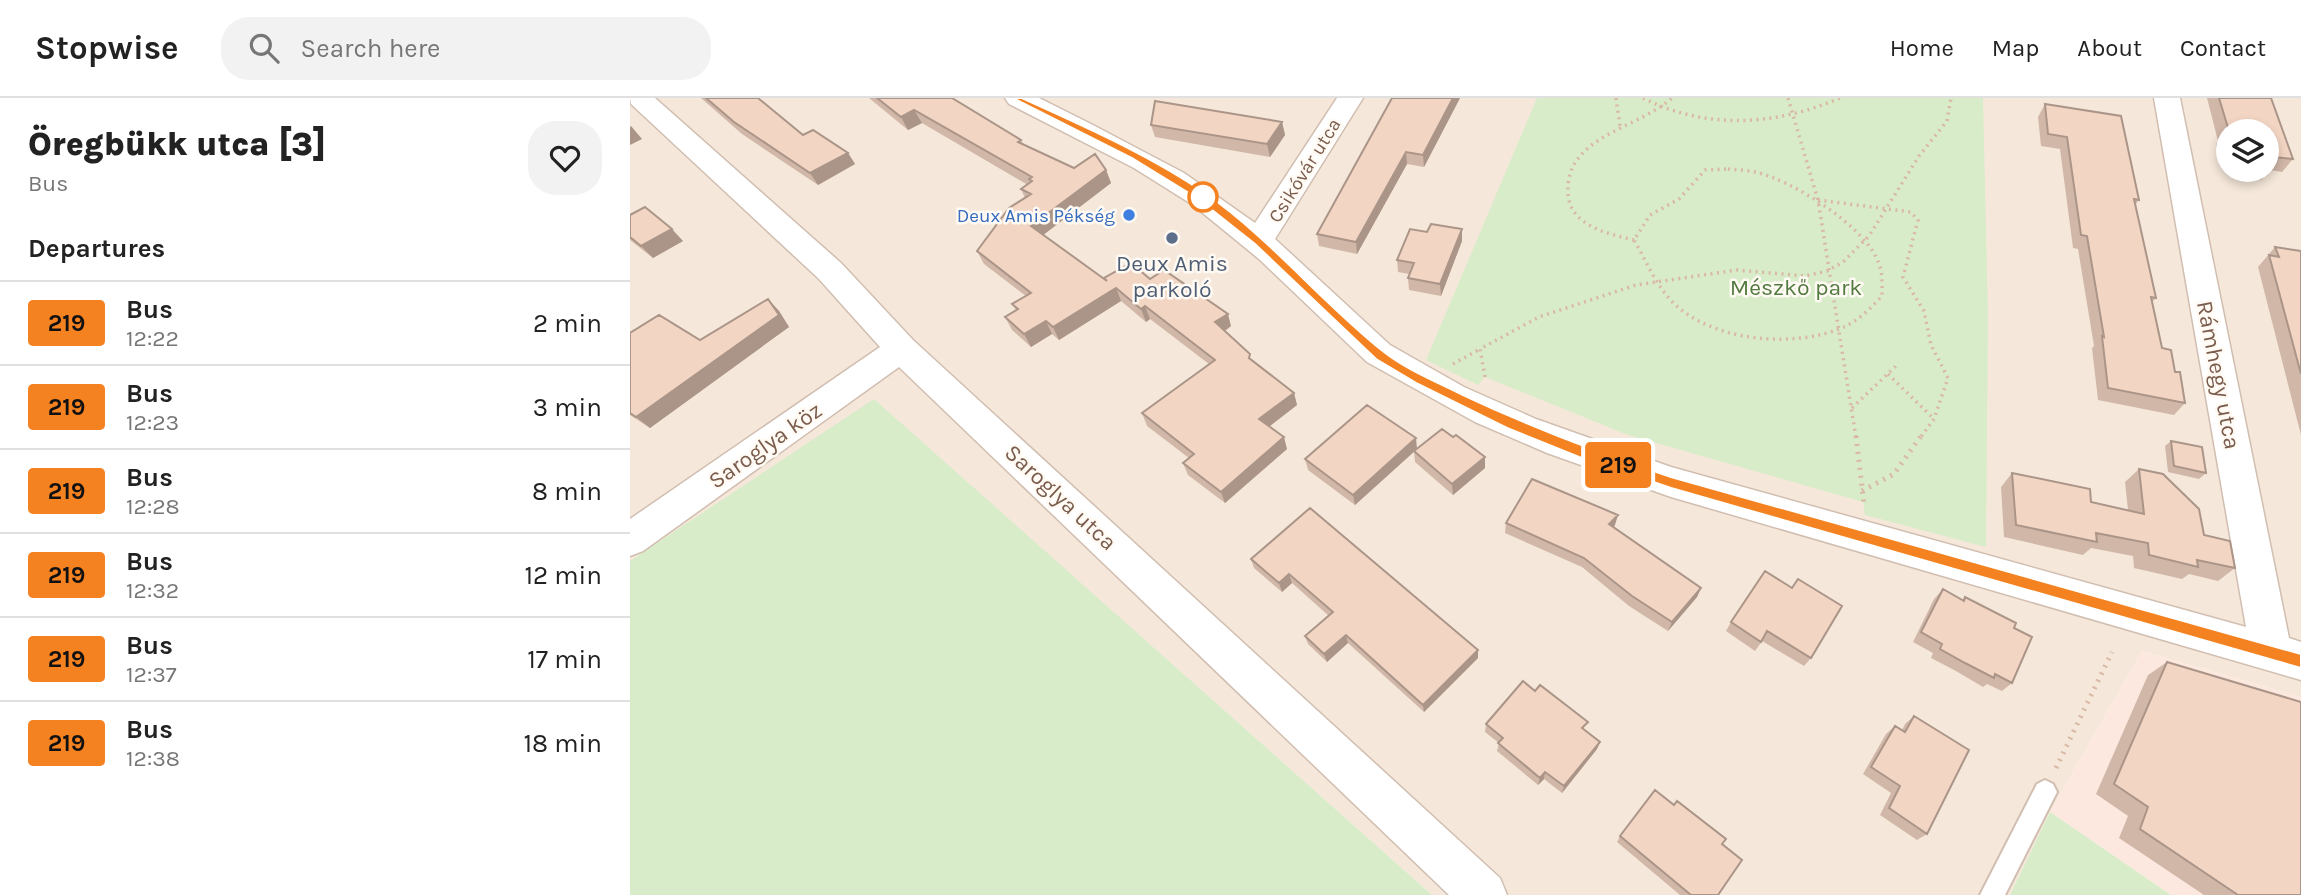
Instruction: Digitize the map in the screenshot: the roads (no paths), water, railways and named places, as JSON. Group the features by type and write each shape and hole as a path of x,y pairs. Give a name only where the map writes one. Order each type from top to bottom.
{"street":[{"name":"Saroglya utca","path":"640,98 830,271 901,349 1483,895"},
{"path":"1018,98 1170,175 1201,195 1259,241 1380,355 1464,402 1584,453 1874,542 2286,656"},
{"name":"Csikóvár utca","path":"1259,241 1350,98"},
{"name":"Rámhegy utca","path":"2166,98 2286,656"},
{"name":"Saroglya köz","path":"630,540 901,349"}],"lane":[{"path":"1992,895 2045,792"}],"place":[{"name":"Deux Amis Pékség","path":"1129,215"},
{"name":"Deux Amis parkoló","path":"1172,238"}],"park label":[{"name":"Mészkő park","path":"1796,287"}]}
